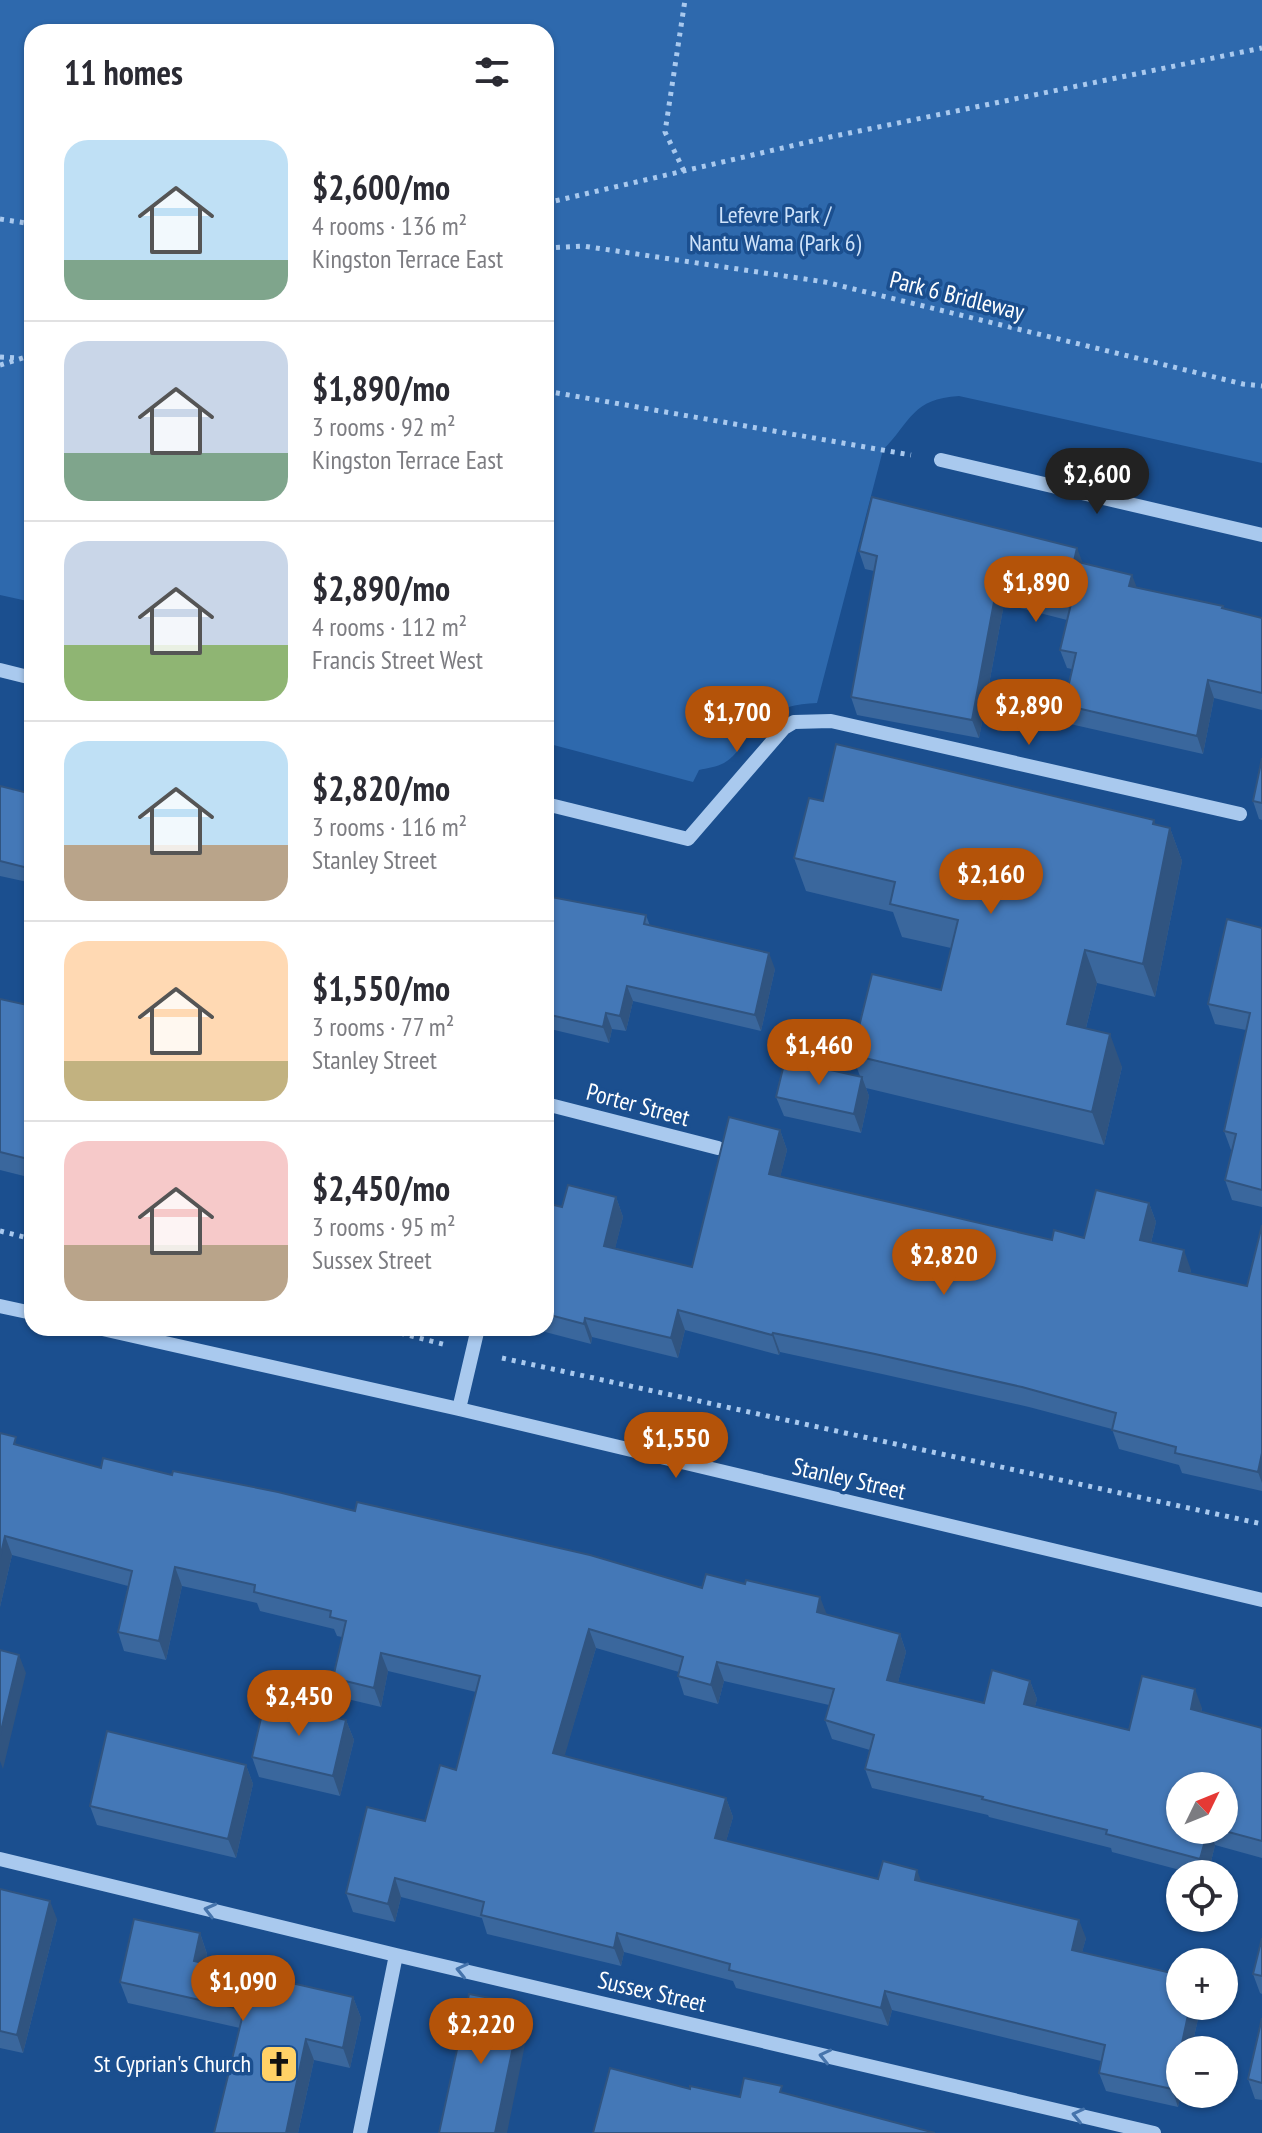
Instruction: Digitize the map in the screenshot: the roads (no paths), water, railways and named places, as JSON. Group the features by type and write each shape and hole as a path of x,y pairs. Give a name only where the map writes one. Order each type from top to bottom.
{"street":[{"path":"941,460 1262,535"},
{"path":"0,670 24,676"},
{"path":"554,806 688,839 774,736 794,722 812,720 831,721 1240,814"},
{"name":"Porter Street","path":"554,1106 718,1148"},
{"path":"0,1306 24,1311"},
{"name":"Stanley Street","path":"134,1336 459,1409 1262,1600"},
{"path":"459,1409 476,1336"},
{"name":"Sussex Street","path":"0,1859 1154,2133"},
{"path":"360,2133 396,1955"}],"place":[{"name":"St Cyprian's Church","path":"279,2064"}],"park label":[{"name":"Lefevre Park / Nantu Wama (Park 6)","path":"775,229"}]}
